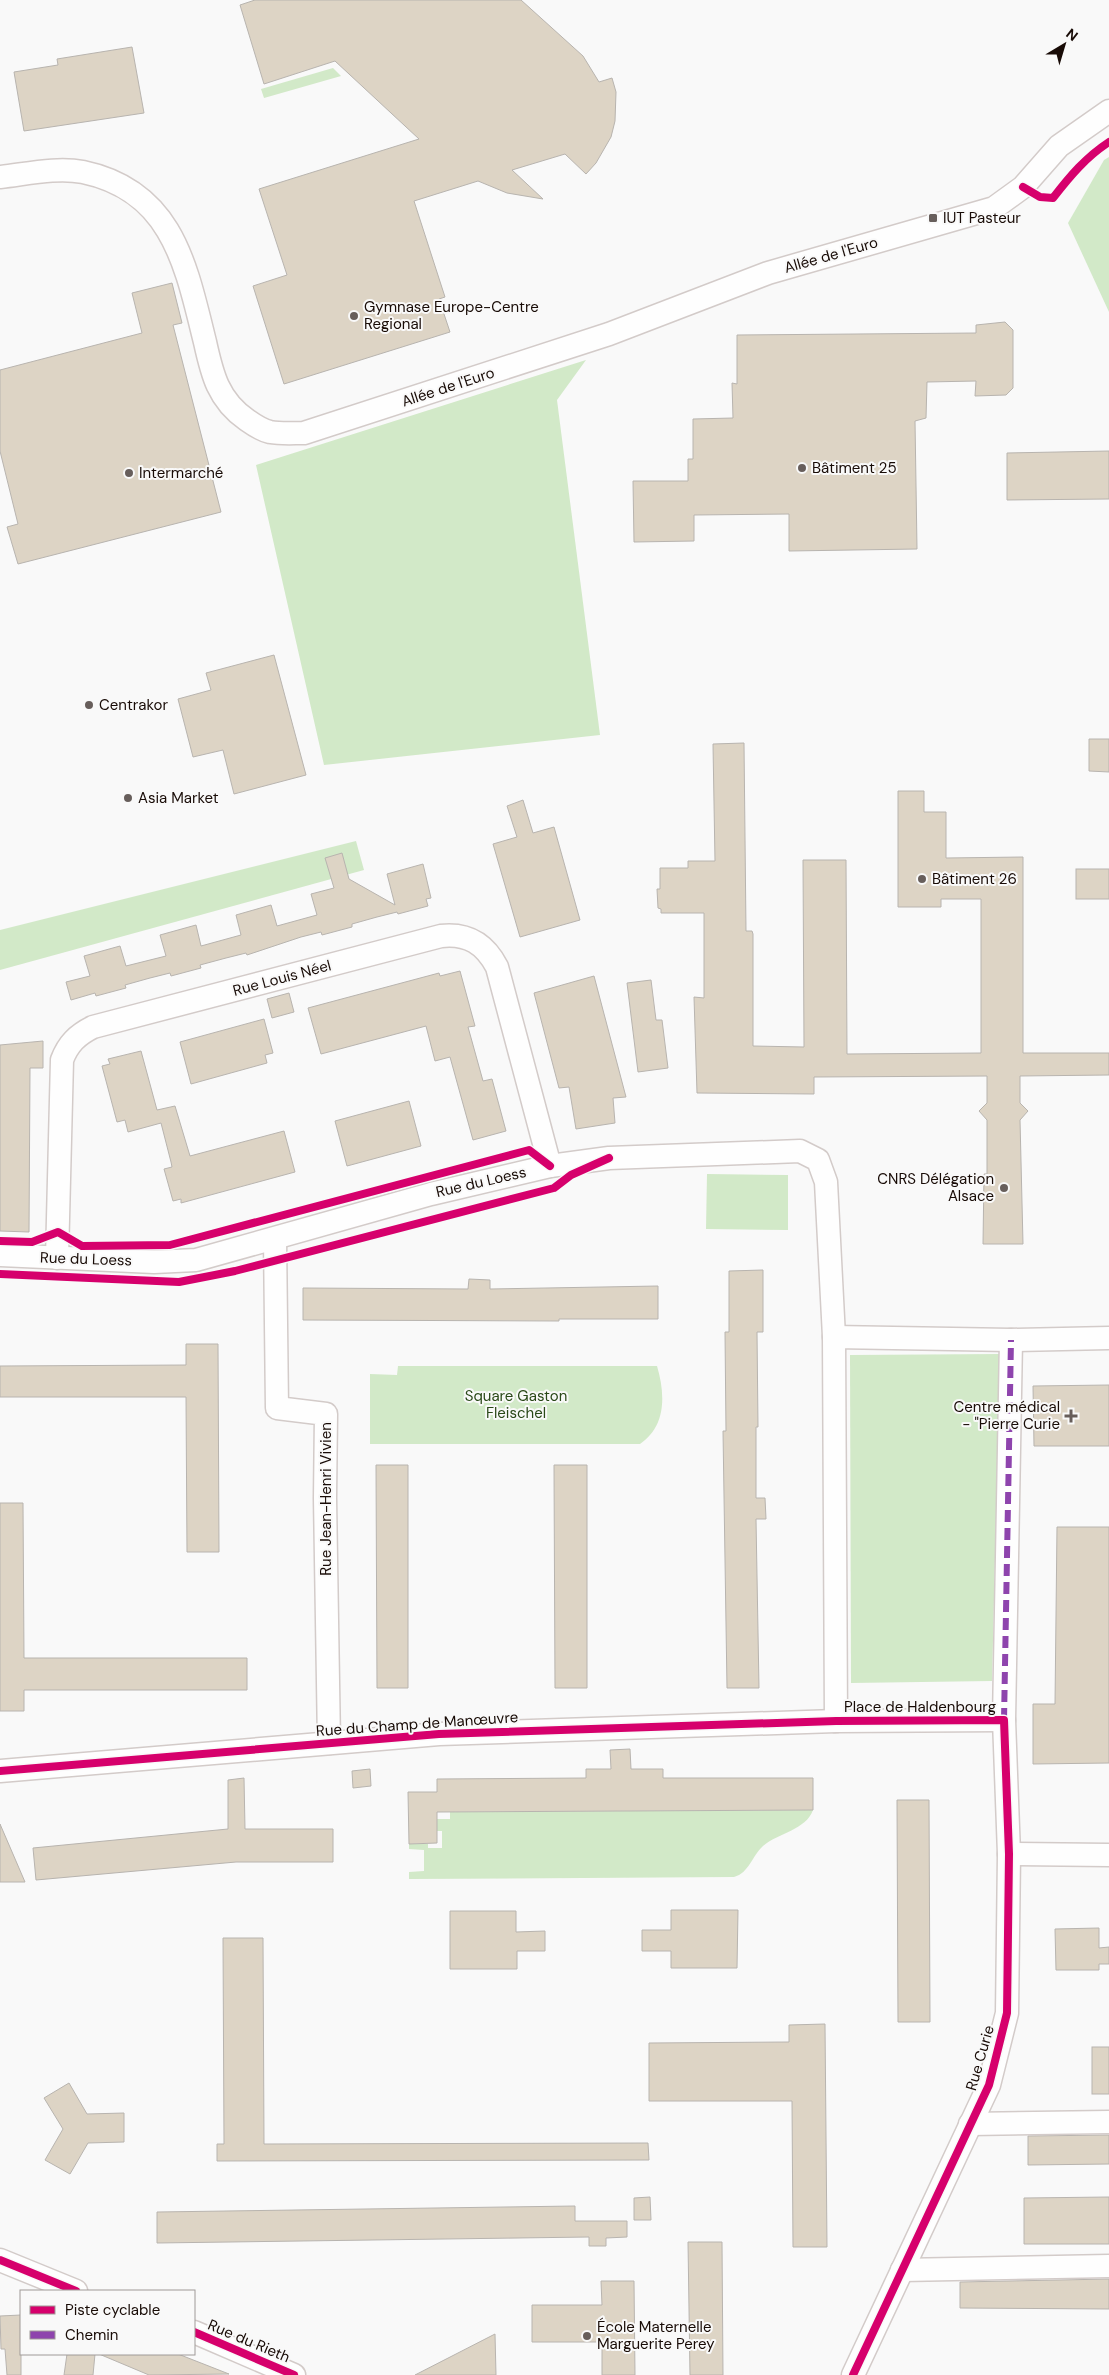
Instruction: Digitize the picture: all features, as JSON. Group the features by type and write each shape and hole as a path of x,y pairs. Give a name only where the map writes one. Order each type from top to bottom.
{"street":[{"name":"Allée de l'Euro","path":"0,177 66,170 82,172 117,184 151,208 175,241 186,269 213,376 227,403 237,413 269,432 304,433 343,422 609,334 768,273 994,208 1023,187 1059,146 1109,111"},
{"name":"Rue Louis Néel","path":"57,1258 62,1060 76,1037 93,1028 442,936 464,936 478,942 492,957 550,1166"},
{"name":"Rue du Loess","path":"0,1256 154,1262 196,1260 431,1194 550,1166 609,1158 800,1151 818,1160 826,1182 834,1337"},
{"name":"Rue Jean-Henri Vivien","path":"275,1239 277,1408 326,1414 325,1498 329,1743"},
{"path":"834,1337 1011,1340 1109,1338"},
{"name":"Place de Haldenbourg","path":"834,1337 836,1721 1004,1720 1011,1340"},
{"name":"Rue Curie","path":"853,2375 989,2084 1007,2013 1009,1854 1004,1720"},
{"name":"Rue du Champ de Manœuvre","path":"0,1771 439,1734 836,1721"},
{"path":"1009,1854 1109,1855"},
{"path":"970,2124 1109,2122"},
{"path":"0,2260 74,2290"},
{"path":"902,2270 1109,2266"},
{"name":"Rue du Rieth","path":"195,2332 294,2375"}],"green space":[{"path":"333,68 341,76 264,98 261,89"},
{"path":"1109,157 1109,312 1068,223 1104,160"},
{"path":"586,360 557,400 600,735 324,765 256,465"},
{"path":"356,841 364,870 0,970 0,930"},
{"path":"707,1174 788,1175 788,1230 706,1229"},
{"path":"1000,1354 992,1681 851,1683 850,1355"},
{"name":"Square Gaston Fleischel","path":"398,1366 657,1366 662,1387 662,1408 655,1428 649,1437 640,1444 370,1444 370,1374 397,1375"},
{"path":"813,1810 809,1817 798,1827 763,1846 747,1868 734,1877 409,1879 409,1872 424,1871 424,1850 409,1849 409,1844 428,1844 428,1848 442,1848 442,1831 437,1831 437,1819 450,1819 450,1812"}],"building":[{"path":"255,0 521,0 583,56 599,82 612,78 616,92 615,121 611,137 596,163 586,174 565,154 512,170 543,199 507,193 478,181 414,201 445,297 439,299 450,332 284,384 253,286 287,275 259,189 419,139 335,61 264,84 240,5"},
{"path":"132,47 144,113 24,131 14,72 58,65 57,59"},
{"name":"Intermarché","path":"172,283 182,323 173,325 221,512 18,564 7,527 18,524 0,451 0,370 142,333 132,293"},
{"name":"Bâtiment 25","path":"1005,322 1013,330 1013,388 1006,395 975,396 976,381 927,382 926,418 915,421 917,549 789,551 789,514 694,515 694,541 634,542 633,481 688,481 688,459 693,459 693,419 733,418 732,383 737,384 737,335 976,333 976,325"},
{"path":"1109,451 1109,499 1007,500 1007,453"},
{"path":"274,655 306,775 234,794 223,750 193,757 178,699 211,690 206,673"},
{"path":"1089,739 1109,739 1109,772 1089,771"},
{"path":"744,743 746,931 752,931 753,934 753,1046 804,1047 803,860 846,860 847,1054 981,1053 981,899 941,899 941,907 898,907 898,791 924,791 924,812 946,812 946,858 1023,857 1023,1053 1109,1053 1109,1075 1020,1076 1020,1103 1028,1111 1020,1120 1023,1244 983,1244 984,1174 987,1174 987,1120 979,1111 987,1103 987,1076 814,1077 814,1094 697,1093 694,997 704,998 704,913 661,913 661,909 658,908 657,889 660,889 660,868 688,868 688,861 715,861 713,744"},
{"path":"523,800 533,833 554,827 580,920 520,937 493,844 517,837 507,806"},
{"path":"342,853 349,879 395,905 387,874 423,864 431,898 426,899 428,906 377,917 352,924 352,927 322,935 321,932 301,937 247,955 246,953 200,965 201,968 171,976 170,973 125,985 126,988 96,996 95,993 71,1000 66,982 90,976 84,956 120,946 126,966 166,956 160,935 196,925 201,946 241,935 236,915 271,905 277,926 317,915 311,894 334,888 325,858"},
{"path":"1076,869 1109,869 1109,899 1076,899"},
{"path":"460,971 475,1026 468,1027 483,1081 492,1079 506,1131 473,1140 450,1057 435,1061 426,1026 321,1054 308,1008 439,973 440,976"},
{"path":"594,976 626,1097 613,1098 615,1123 576,1129 569,1087 559,1088 534,993"},
{"path":"651,980 656,1020 662,1020 668,1068 638,1072 627,983"},
{"path":"289,993 294,1012 272,1018 267,999"},
{"path":"264,1019 273,1053 265,1055 267,1063 191,1084 180,1042"},
{"path":"43,1041 43,1068 30,1068 29,1232 0,1231 0,1045"},
{"path":"141,1051 157,1110 175,1106 190,1156 284,1131 295,1172 181,1203 181,1199 173,1201 164,1169 172,1167 161,1123 128,1132 125,1120 117,1122 102,1066 110,1064 108,1059"},
{"path":"409,1101 421,1146 347,1166 335,1121"},
{"path":"763,1270 763,1332 757,1332 758,1427 756,1427 756,1498 765,1498 766,1519 756,1519 759,1688 727,1688 723,1431 726,1431 725,1332 729,1332 729,1271"},
{"path":"469,1279 490,1280 490,1289 658,1286 658,1319 559,1319 559,1321 303,1320 303,1288 468,1289"},
{"path":"186,1344 218,1344 219,1552 187,1552 186,1397 0,1397 0,1366 186,1365"},
{"name":"Centre médical - \"Pierre Curie","path":"1109,1385 1109,1446 1034,1446 1033,1386"},
{"path":"376,1465 408,1465 408,1688 377,1688"},
{"path":"554,1465 587,1465 587,1688 555,1688"},
{"path":"0,1503 23,1503 24,1658 247,1658 247,1690 24,1690 24,1711 0,1711"},
{"path":"1057,1527 1109,1527 1109,1763 1033,1764 1033,1704 1055,1704"},
{"path":"630,1749 631,1769 663,1769 663,1778 813,1778 813,1810 437,1812 437,1843 409,1844 408,1792 437,1792 437,1779 586,1778 586,1769 611,1769 610,1750"},
{"path":"370,1769 371,1786 353,1788 352,1771"},
{"path":"244,1778 245,1829 333,1829 333,1862 236,1862 36,1880 33,1848 228,1829 228,1780"},
{"path":"897,1800 929,1800 930,2022 898,2022"},
{"path":"0,1824 25,1882 0,1882"},
{"path":"671,1910 738,1910 737,1968 671,1968 671,1951 642,1951 642,1930 671,1930"},
{"path":"450,1911 516,1911 516,1932 545,1931 545,1951 517,1951 517,1969 450,1969"},
{"path":"1099,1928 1099,1948 1109,1947 1109,1964 1099,1964 1099,1970 1056,1970 1055,1929"},
{"path":"223,1938 263,1938 264,2144 648,2143 649,2160 217,2161 217,2144 224,2144"},
{"path":"825,2024 827,2247 793,2247 792,2101 649,2101 649,2043 789,2042 789,2025"},
{"path":"1092,2047 1109,2047 1109,2094 1092,2094"},
{"path":"69,2083 87,2114 124,2113 124,2142 88,2143 70,2174 45,2160 63,2129 44,2098"},
{"path":"1109,2135 1109,2164 1028,2165 1028,2136"},
{"path":"650,2197 651,2220 634,2220 634,2198"},
{"path":"1109,2197 1109,2244 1024,2244 1024,2198"},
{"path":"575,2206 575,2221 627,2221 627,2237 606,2238 606,2246 589,2246 589,2237 157,2243 157,2212"},
{"path":"688,2242 722,2242 723,2375 690,2375"},
{"path":"1109,2279 1109,2309 960,2308 960,2282"},
{"path":"601,2281 634,2281 635,2375 602,2375 602,2342 532,2342 532,2305 602,2305"},
{"path":"20,2315 21,2375 7,2375 5,2349 1,2349 0,2316"},
{"path":"495,2334 496,2375 415,2375"},
{"path":"67,2355 95,2355 93,2375 64,2375"},
{"path":"101,2355 181,2355 229,2374 149,2375"}],"marked path":[{"path":"1004,1720 1011,1340"}],"cycle path":[{"path":"1023,187 1040,197 1053,198 1079,167 1109,142"},
{"path":"0,1241 32,1242 58,1232 82,1246 170,1245 529,1150 550,1166"},
{"path":"0,1274 179,1282 235,1271 554,1188 571,1175 609,1158"},
{"path":"0,1771 439,1734 836,1721 1004,1720 1009,1854 1007,2013 989,2085 853,2375"},
{"path":"0,2260 74,2290"},
{"path":"195,2332 294,2375"}],"place":[{"name":"IUT Pasteur","path":"933,218"},
{"name":"Gymnase Europe-Centre Regional","path":"354,316"},
{"name":"Bâtiment 25","path":"802,468"},
{"name":"Intermarché","path":"129,473"},
{"name":"Centrakor","path":"89,705"},
{"name":"Asia Market","path":"128,798"},
{"name":"Bâtiment 26","path":"922,879"},
{"name":"CNRS Délégation Alsace","path":"1004,1188"},
{"name":"Centre médical - \"Pierre Curie","path":"1071,1416"},
{"name":"École Maternelle Marguerite Perey","path":"587,2336"}]}
